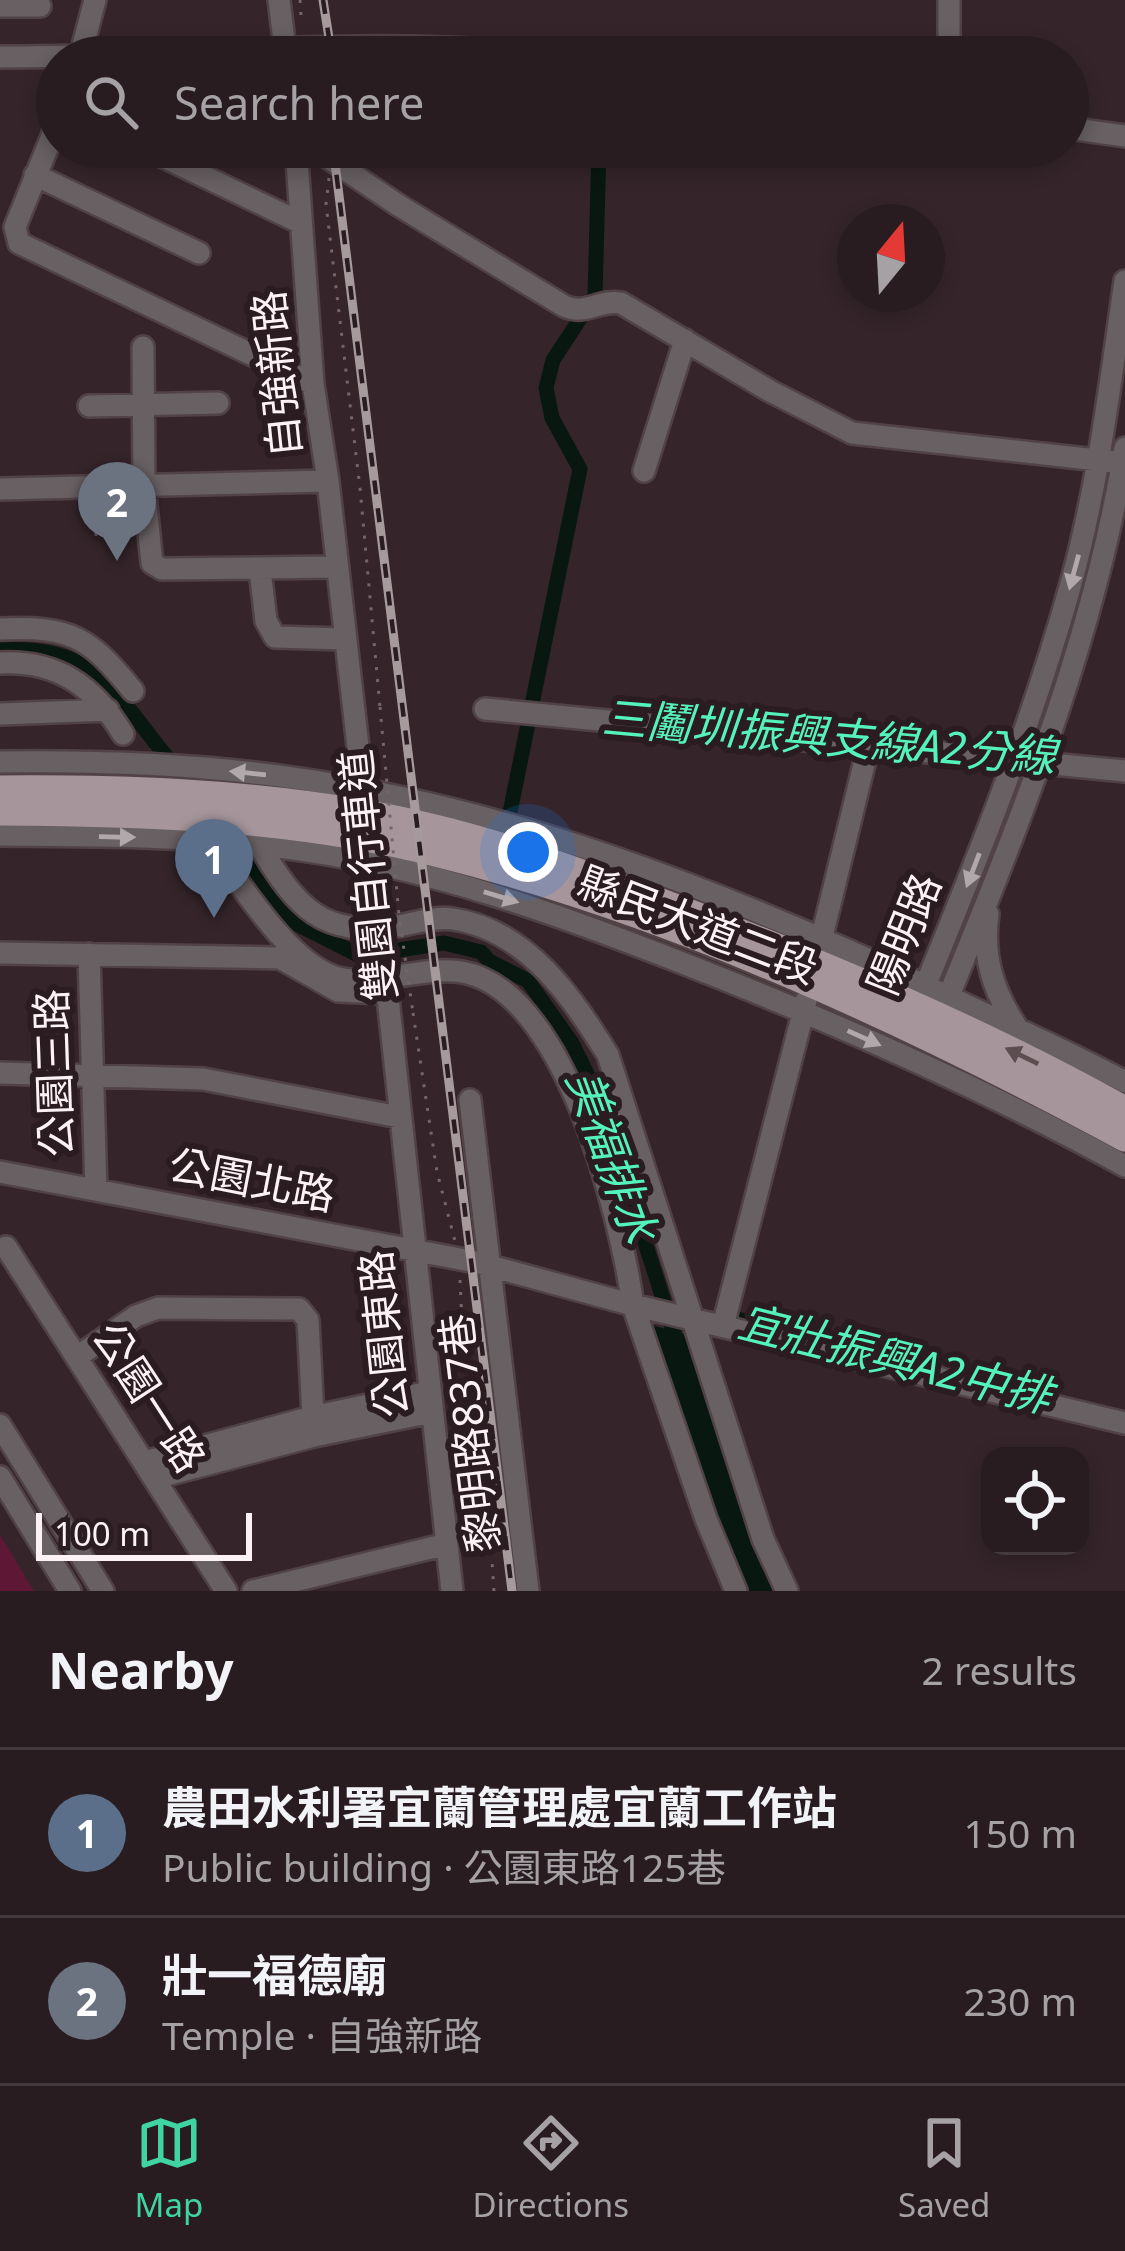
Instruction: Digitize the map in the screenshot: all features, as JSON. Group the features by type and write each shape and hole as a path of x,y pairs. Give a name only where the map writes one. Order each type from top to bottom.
{"main road":[{"name":"縣民大道二段","path":"0,789 201,791 277,799 431,827 589,874 813,974"},
{"name":"縣民大道二段","path":"0,812 346,835 433,852 928,1012 1125,1109"},
{"name":"縣民大道二段","path":"928,1012 1125,1138"}],"street":[{"path":"86,36 95,0"},
{"path":"279,0 283,36"},
{"path":"949,0 949,36"},
{"path":"0,6 40,6"},
{"path":"0,57 36,57"},
{"path":"1089,131 1125,136"},
{"path":"38,168 15,226 19,243 313,384"},
{"path":"187,168 302,223"},
{"name":"自強新路","path":"0,489 328,481 313,384 298,168"},
{"path":"343,168 564,306 582,312 603,303 621,303 852,434 1117,458"},
{"path":"35,176 199,253"},
{"name":"陽明路","path":"928,1012 998,879 1070,588 1117,458 1125,281"},
{"path":"644,471 685,340"},
{"path":"143,346 144,487 155,566 337,567"},
{"path":"89,406 218,403"},
{"path":"328,481 363,791"},
{"path":"260,570 266,621 275,637 344,639"},
{"path":"0,629 51,631 95,646 133,691"},
{"path":"0,664 61,670 84,685 123,734"},
{"path":"485,709 1125,771"},
{"path":"0,714 108,710"},
{"path":"723,1326 868,748"},
{"path":"11,762 90,789"},
{"name":"縣民大道二段","path":"11,762 256,773 363,791 542,835 813,974 908,1058 1125,1166"},
{"name":"陽明路","path":"908,1058 1028,762"},
{"path":"0,835 158,837 205,828 295,952 336,978 459,970 501,990 527,1012 550,1044 574,1093 628,1269 633,1305 706,1520 736,1591"},
{"name":"縣民大道二段","path":"205,828 260,845 444,879 600,931 813,974 928,1012 1017,1027 1125,1082"},
{"path":"260,845 321,920 358,930 450,918 492,932 529,954 556,980 608,1055 763,1539 787,1591"},
{"path":"998,879 989,904 987,956 992,982 1017,1027"},
{"path":"0,953 89,954"},
{"name":"公園東路","path":"89,954 280,958 338,991 382,993 388,998 452,1591"},
{"name":"公園三路","path":"89,954 96,1189"},
{"path":"0,1073 202,1078 399,1117"},
{"name":"黎明路837巷","path":"470,1100 475,1262 504,1392 528,1591"},
{"name":"公園北路","path":"0,1172 475,1262 633,1305 1125,1423"},
{"name":"公園一路","path":"6,1247 226,1591"},
{"path":"77,1358 136,1316 158,1308 299,1309 308,1320 313,1427"},
{"path":"150,1470 430,1402"},
{"path":"0,1425 103,1591"},
{"path":"0,1477 70,1591"},
{"path":"253,1591 447,1544"}],"path":[{"name":"雙園自行車道","path":"322,168 361,488 399,915 437,1172 475,1262 462,1322 490,1435"},
{"path":"96,487 96,536"},
{"path":"494,1591 490,1532 495,1457"}],"shaded area":[{"path":"651,1325 684,1334 777,1591 747,1591 725,1542"},
{"path":"0,1535 34,1591 0,1591"}],"waterway":[{"path":"509,817 580,469 552,418 546,388 553,360 595,296 598,168"},
{"path":"0,650 32,650 80,664 115,692 166,756"},
{"name":"美福排水","path":"240,855 291,921 360,956 444,943 481,952 528,981 572,1043 599,1098 679,1349"},
{"name":"宜壯振興A2中排","path":"720,1315 796,1333"}],"railway":[{"path":"323,0 329,36"},
{"path":"336,168 512,1591"}],"place":[{"name":"壯一福德廟","path":"117,561"},
{"name":"農田水利署宜蘭管理處宜蘭工作站","path":"214,918"}],"water label":[{"name":"三鬮圳振興支線A2分線","path":"829,737"}]}
